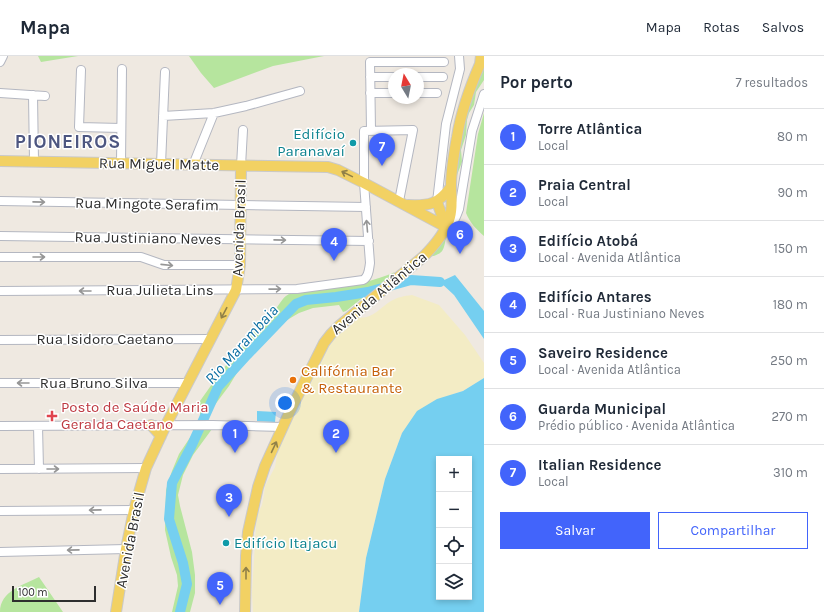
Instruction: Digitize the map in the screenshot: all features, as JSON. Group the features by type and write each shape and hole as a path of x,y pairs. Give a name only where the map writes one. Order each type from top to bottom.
{"main road":[{"name":"Avenida Atlântica","path":"245,612 246,556 250,516 265,466 282,427 327,338 417,263 433,247 446,227 452,209 451,187 454,155 461,116 480,64 481,56"},
{"name":"Rua Miguel Matte","path":"0,161 328,167 338,170 364,183 446,227"},
{"name":"Avenida Brasil","path":"116,612 134,510 146,468 166,425 236,290 240,265 241,166"},
{"path":"446,227 436,202 451,187"},
{"name":"Rua Miguel Matte","path":"403,203 423,205 436,202"},
{"path":"151,425 161,436"}],"street":[{"path":"0,62 3,56"},
{"path":"436,202 446,124 460,68 459,56"},
{"path":"369,241 364,183 370,93 370,62 444,62"},
{"path":"121,163 122,69"},
{"path":"81,70 79,127 121,128"},
{"path":"161,164 165,72"},
{"path":"370,77 388,77"},
{"path":"424,77 443,77"},
{"path":"163,116 214,113 300,91"},
{"path":"0,93 45,96"},
{"path":"370,93 388,93"},
{"path":"424,93 437,93"},
{"path":"446,227 451,225 456,219 459,209 472,131 484,94"},
{"path":"33,95 34,161"},
{"path":"193,165 214,113"},
{"name":"Avenida Brasil","path":"241,166 243,130"},
{"path":"367,131 413,130 403,203"},
{"name":"Rua Mingote Serafim","path":"0,202 366,207"},
{"name":"Rua Justiniano Neves","path":"0,236 369,241"},
{"name":"Rua Julieta Lins","path":"0,291 236,290 309,288 366,279 370,263 369,241"},
{"path":"0,257 141,257 164,265 240,265"},
{"name":"Rua Isidoro Caetano","path":"0,340 210,339"},
{"name":"Rua Bruno Silva","path":"0,383 188,383"},
{"path":"0,426 213,425 282,427"},
{"path":"38,426 39,469"},
{"path":"0,469 146,468"},
{"path":"0,511 134,510"},
{"path":"0,552 126,549"}],"green space":[{"path":"38,56 78,56 41,62"},
{"path":"189,56 324,56 273,66 214,88"},
{"path":"484,62 484,80 476,92 474,105 467,120 466,135 461,150 462,162 457,175 454,210 456,174 463,127"},
{"path":"484,113 484,236 469,220 466,213 478,134"},
{"path":"446,236 445,245 442,251 429,257"},
{"path":"395,272 346,311 343,312 339,305 313,308 299,313 277,326 241,366 229,386 211,410 209,417 200,418 200,401 222,370 243,346 262,318 275,310 282,300 289,294 309,290 329,289 354,285 371,281"},
{"path":"212,429 193,455 183,475 178,495 192,552 195,575 195,593 190,612 172,612 178,586 177,575 165,530 166,490 179,454 195,430"},
{"path":"39,577 63,612 0,612 1,605 8,594 20,586"}],"sand":[{"path":"412,295 439,305 465,335 484,363 484,378 463,391 453,394 402,433 385,479 366,558 359,612 253,612 252,593 257,515 262,505 265,486 275,467 278,449 326,348 335,338 349,327 354,321 355,317 361,318 371,316 394,300"}],"water":[{"path":"455,275 484,311 484,339 454,295 440,282"},
{"path":"484,378 484,612 359,612 366,558 385,479 402,433 417,411 437,399 463,391"},
{"path":"257,411 276,412 275,422 257,421"}],"waterway":[{"name":"Rio Marambaia","path":"180,612 187,584 183,563 169,519 172,483 191,447 218,387 296,304 306,300 368,292 411,280 440,282"}],"place":[{"name":"Edifício Paranavaí","path":"353,143"},
{"name":"Italian Residence","path":"382,166"},
{"name":"Guarda Municipal","path":"460,254"},
{"name":"Edifício Antares","path":"334,261"},
{"name":"Califórnia Bar & Restaurante","path":"293,380"},
{"name":"Posto de Saúde Maria Geralda Caetano","path":"52,416"},
{"name":"Torre Atlântica","path":"235,453"},
{"name":"Praia Central","path":"336,453"},
{"name":"Edifício Atobá","path":"229,517"},
{"name":"Edifício Itajacu","path":"226,543"},
{"name":"Saveiro Residence","path":"220,605"}],"district":[{"name":"PIONEIROS","path":"68,141"}]}
